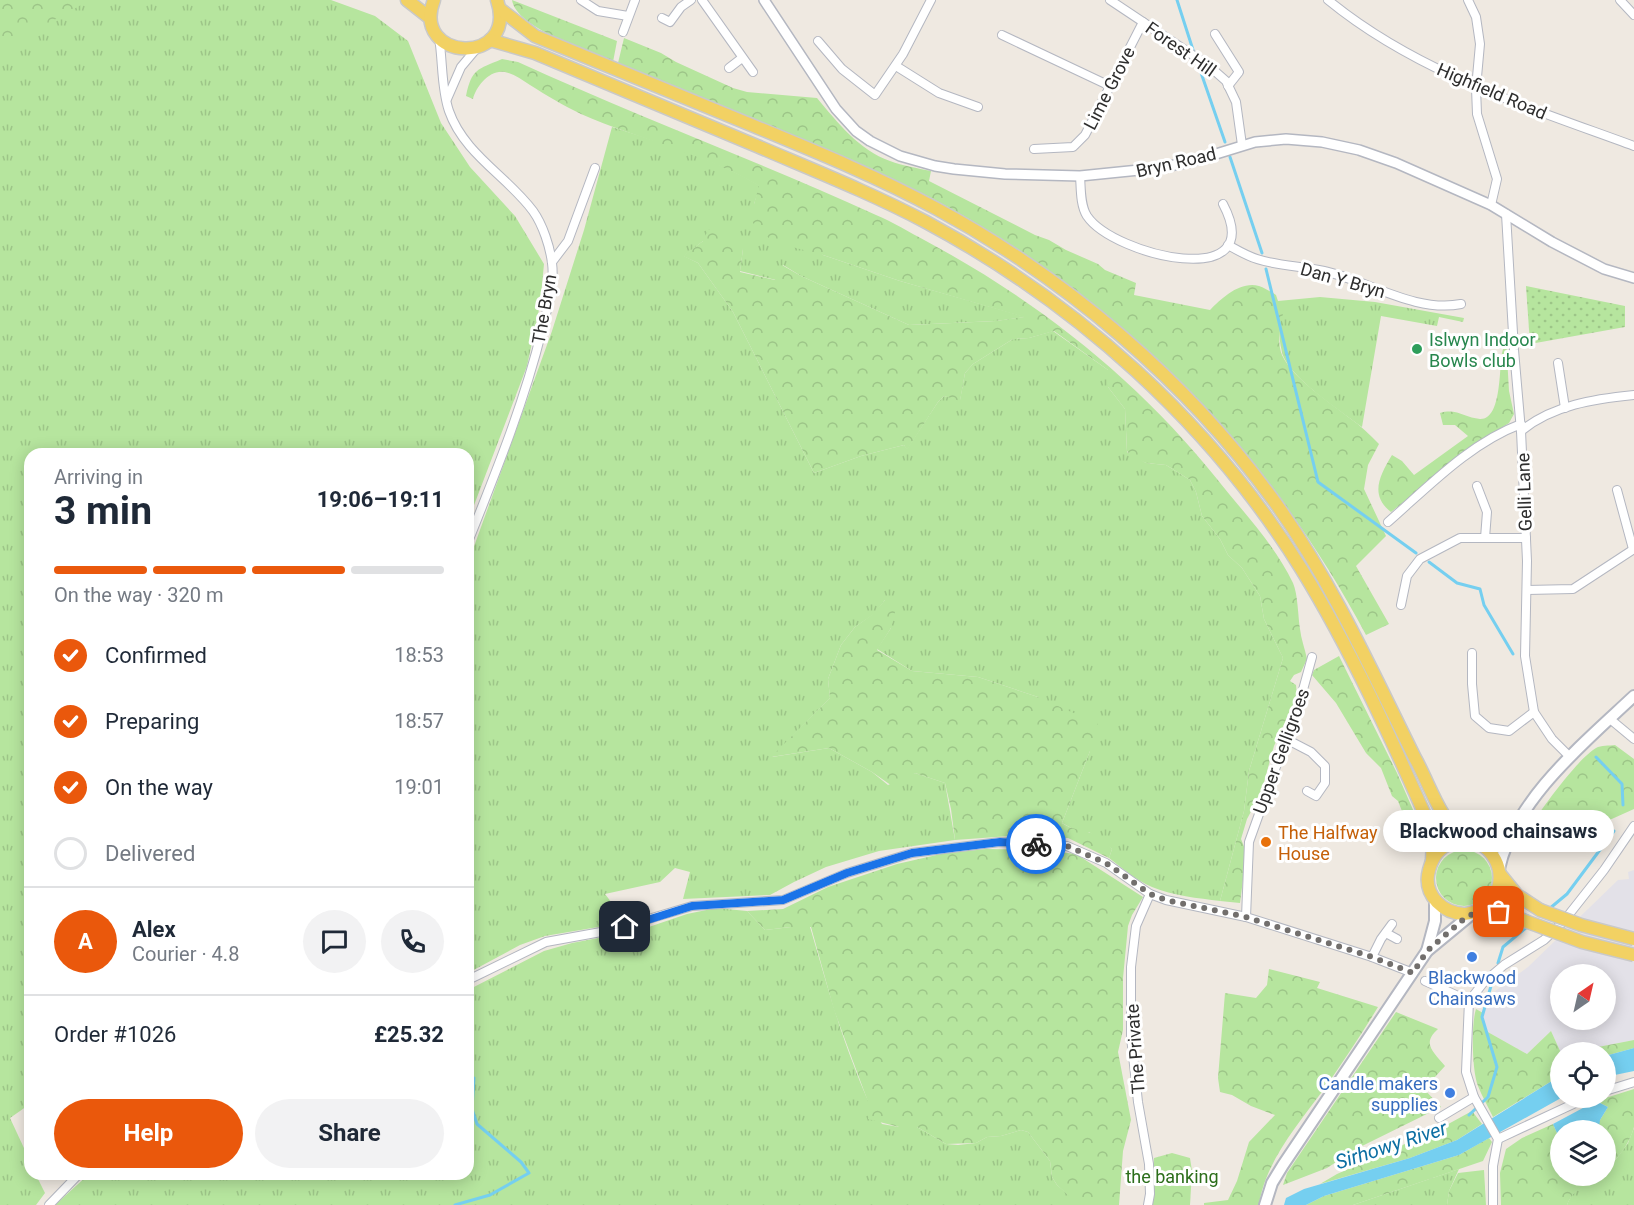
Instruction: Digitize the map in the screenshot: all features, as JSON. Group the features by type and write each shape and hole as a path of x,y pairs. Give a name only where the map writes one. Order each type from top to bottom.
{"main road":[{"path":"407,0 430,18"},
{"path":"434,0 430,18 435,32 447,45 467,50 477,48 490,39 497,30 500,20 499,5"},
{"path":"499,5 535,36 833,159 937,209 1035,270 1112,328 1162,374 1217,430 1275,502 1317,567 1357,640 1443,814 1454,829 1492,854 1500,871 1517,895 1540,910 1581,925 1634,939"},
{"path":"490,39 535,53 816,171 913,216 1006,270 1112,350 1158,392 1210,448 1259,509 1302,570 1352,661 1429,824 1433,839 1432,861 1428,878 1429,889 1435,900 1449,911 1462,914 1477,911 1507,913 1576,940 1634,955"},
{"path":"1427,951 1494,897 1500,883 1504,849 1517,822 1570,758 1634,696"},
{"path":"1432,861 1443,848 1454,842 1493,837 1517,822"},
{"path":"1265,1205 1272,1183 1283,1165 1427,951 1435,921 1435,900"}],"street":[{"path":"580,0 598,11 628,16"},
{"path":"623,32 635,0"},
{"path":"662,18 670,22 681,7 691,0"},
{"path":"702,0 753,72"},
{"name":"Bryn Road","path":"764,0 836,109 856,131 884,149 916,161 954,169 1005,174 1080,176 1158,168 1190,162 1242,145 1286,139 1322,142 1396,163 1491,205 1552,242 1604,269 1634,278"},
{"path":"818,41 842,69 875,95 896,66 931,0"},
{"name":"Forest Hill","path":"1110,0 1209,66 1226,81 1236,102 1242,145"},
{"name":"Highfield Road","path":"1329,0 1371,32 1476,88 1634,146"},
{"path":"1468,0 1476,17 1480,45 1476,88 1478,114 1497,179 1491,205"},
{"path":"1620,0 1634,15"},
{"name":"Lime Grove","path":"1034,149 1073,147 1085,135 1143,22"},
{"path":"1215,34 1239,72 1228,86"},
{"path":"1002,35 1110,86"},
{"name":"The Bryn","path":"439,38 449,112 462,137 534,212 544,233 552,262 548,304 533,367 504,451 474,527"},
{"path":"446,100 461,68 477,48"},
{"path":"729,68 742,58"},
{"path":"896,66 939,93 978,106"},
{"path":"552,262 568,241 595,168"},
{"path":"1080,176 1083,209 1089,219 1100,229 1131,246 1173,258 1205,260 1217,255 1228,245 1233,228 1223,204"},
{"name":"Gelli Lane","path":"1506,214 1526,538 1526,656 1534,712 1552,739 1570,758"},
{"name":"Dan Y Bryn","path":"1228,245 1257,259 1326,271 1390,294 1443,307 1461,304"},
{"path":"1558,363 1565,408"},
{"path":"1388,522 1473,451 1501,432 1521,428 1535,420 1593,399 1634,395"},
{"path":"1477,486 1487,512 1485,538"},
{"path":"1527,590 1573,589 1634,549 1617,490"},
{"path":"1401,604 1407,576 1420,559 1460,538 1526,538"},
{"path":"1472,653 1472,684 1476,716 1489,728 1509,731 1534,712"},
{"name":"Upper Gelligroes","path":"1246,917 1249,842 1301,697 1312,657"},
{"path":"1610,719 1634,739"},
{"path":"1286,739 1311,752 1324,766 1325,783 1316,796 1307,792"},
{"path":"1493,1205 1493,1166 1498,1139 1475,1099 1466,1072 1469,1001 1484,982 1504,965 1544,940 1563,922 1604,870 1634,826"},
{"path":"474,977 546,942 620,928 692,906 783,900 882,861 912,853 1000,842 1067,846 1106,863 1150,894 1166,900 1246,917 1372,957 1413,973"},
{"name":"The Private","path":"1148,1205 1149,1164 1138,1102 1131,1037 1131,967 1136,926 1150,894"},
{"path":"1372,957 1392,924"},
{"path":"1386,933 1397,939"},
{"path":"1425,981 1469,1001"},
{"path":"1616,1088 1634,1082"},
{"path":"1439,1118 1475,1099"},
{"path":"1498,1139 1565,1108"},
{"path":"49,1205 73,1180"}],"shaded area":[{"path":"1634,870 1634,1040 1616,1044 1556,1042 1551,1031 1527,1054 1486,1031 1482,1017 1494,992 1528,967 1618,880 1629,879 1628,872"}],"green space":[{"path":"0,0 331,0 375,16 408,41 441,123 470,167 515,216 544,264 540,305 527,366 474,505 474,448 24,448 24,1108 10,1118 24,1148 24,1180 38,1180 45,1193 36,1205 0,1205"},
{"path":"0,0 90,0 0,50"},
{"path":"512,0 617,41 613,62 539,29 526,20"},
{"path":"624,38 733,88 747,92 817,98 850,135 868,150 895,163 931,171 929,181 1098,264 1105,270 1136,283 1134,295 1210,310 1226,296 1245,286 1259,286 1276,295 1285,310 1281,320 1279,338 1280,350 1287,364 1303,382 1379,444 1368,465 1364,489 1386,536 1356,566 1389,624 1366,635 1328,569 1286,506 1239,447 1188,391 1133,338 1075,290 1013,246 948,207 909,187 870,168 618,63"},
{"path":"502,59 518,62 787,176 882,218 967,264 1008,290 1084,345 1154,408 1186,443 1258,529 1286,569 1295,588 1307,659 1301,672 1294,675 1290,681 1296,685 1297,696 1274,746 1261,793 1247,819 1241,839 1245,849 1245,864 1240,903 1220,901 1244,811 1249,771 1283,658 1264,619 1260,596 1242,568 1228,555 1220,539 1202,516 1196,492 1190,480 1166,465 1146,463 1132,457 1127,451 1125,409 1108,387 1108,370 1054,331 1029,338 1013,339 973,364 965,373 960,401 944,396 907,450 904,445 861,456 814,473 733,312 698,263 683,256 703,241 708,230 714,227 740,241 743,249 740,272 775,280 782,265 801,276 909,325 996,321 1024,317 900,281 823,255 773,242 753,223 754,204 759,186 716,164 581,114 512,74 494,73 480,84 473,99 466,96 473,75 487,65"},
{"path":"612,127 707,160 760,186 754,204 823,255 900,281 1026,317 996,321 909,325 801,276 783,265 776,280 740,271 743,249 703,241 684,256 698,263 733,312 814,473 861,456 904,445 907,449 944,396 960,400 965,373 973,364 1013,339 1029,338 1053,331 1108,370 1108,387 1125,409 1127,452 1146,463 1166,465 1190,480 1196,492 1202,516 1220,539 1228,555 1242,568 1260,596 1264,619 1283,658 1249,771 1244,811 1220,901 1177,895 1146,884 1109,858 1112,849 1089,832 1079,832 1062,823 1090,751 1038,697 978,677 912,671 877,649 891,628 885,600 874,614 855,627 841,645 828,679 830,698 772,757 829,748 872,772 888,785 915,773 945,783 955,840 879,851 826,867 770,895 683,899 690,872 675,868 660,882 605,894 615,907 622,923 545,936 520,945 474,970 474,546 552,331 584,230"},
{"path":"1526,286 1625,306 1625,327 1530,344"},
{"path":"1320,297 1375,302 1464,318 1463,322 1439,317 1437,326 1381,316 1362,427 1304,382 1294,372 1282,352 1278,301"},
{"path":"1506,339 1509,391 1514,414 1509,423 1484,439 1391,512 1380,499 1378,492 1381,477 1392,455 1402,461 1414,475 1468,436 1455,425 1443,425 1440,413 1456,412 1480,419 1487,417 1496,402"},
{"path":"899,596 891,628 877,650 912,671 978,677 1038,697 1098,724 1062,823 1100,838 1112,849 1109,858 1068,838 1010,836 955,840 945,783 915,773 895,788 829,748 771,757 830,698 828,679 841,645 855,627 873,614 885,600"},
{"path":"1339,656 1397,773 1421,828 1422,843 1414,842 1398,801 1392,796 1381,768 1366,753 1336,703 1312,675 1314,670"},
{"path":"1615,745 1634,759 1634,809 1565,840 1548,843 1523,837 1547,802 1588,754 1596,748"},
{"path":"986,849 1043,850 1076,854 1143,897 1128,926 1123,978 1123,1030 1118,1052 1131,1120 1123,1151 1119,1205 1069,1205 1069,1196 1052,1177 1050,1161 1028,1132 1021,1130 1001,1136 987,1137 976,1143 946,1144 917,1127 899,1127 868,1119 870,1107 834,1010 811,927 765,930 747,911 783,909 828,887 897,864 941,854"},
{"path":"1464,850 1475,852 1484,858 1490,867 1492,878 1490,889 1484,898 1475,904 1464,906 1453,904 1444,898 1438,889 1436,878 1438,867 1444,858 1453,852"},
{"path":"716,908 747,911 765,930 810,927 848,1049 866,1096 882,1124 917,1127 946,1144 958,1145 976,1143 987,1137 1001,1136 1021,1130 1028,1132 1050,1161 1052,1177 1057,1185 1070,1196 1069,1205 55,1205 82,1180 474,1180 474,987 544,951 572,943 640,930 687,914"},
{"path":"1269,969 1320,982 1317,988 1378,1007 1338,1069 1284,1144 1268,1174 1259,1205 1204,1205 1204,1203 1228,1200 1237,1181 1249,1142 1275,1115 1251,1106 1232,1095 1220,1092 1218,1078 1225,993 1256,998 1267,985"},
{"path":"1476,1009 1483,1013 1486,1031 1527,1054 1551,1031 1556,1042 1550,1042 1550,1082 1493,1117 1478,1086 1474,1070"},
{"path":"1396,1012 1438,1029 1430,1039 1430,1044 1433,1052 1445,1066 1424,1089 1441,1107 1358,1148 1327,1168 1283,1185 1287,1173"},
{"path":"1634,1040 1634,1048 1616,1053 1616,1044"},
{"path":"1634,1089 1634,1127 1630,1139 1616,1159 1616,1120 1600,1120 1607,1108 1616,1108 1616,1095"},
{"path":"1472,1111 1482,1124 1457,1140 1410,1158 1320,1184 1337,1174 1441,1128"},
{"path":"1550,1125 1550,1186 1582,1186 1567,1205 1501,1205 1500,1173 1506,1149 1522,1138"},
{"path":"1634,1128 1634,1205 1567,1205 1569,1199 1581,1186 1616,1186 1616,1159 1628,1143"},
{"path":"1489,1138 1492,1142 1483,1161 1353,1205 1306,1205 1324,1196 1459,1155"},
{"name":"the banking","path":"1172,1153 1190,1158 1192,1171 1190,1205 1151,1205 1154,1158"},
{"path":"1459,1169 1449,1191 1447,1205 1353,1205"},
{"path":"1484,1170 1486,1205 1447,1205 1449,1191 1458,1173"}],"water":[{"path":"1634,1048 1634,1071 1616,1075 1616,1053"},
{"path":"1550,1082 1550,1104 1459,1155 1324,1196 1306,1205 1284,1205 1286,1198 1304,1189 1410,1158 1457,1140"},
{"path":"1583,1108 1607,1108 1600,1120 1560,1120"}],"waterway":[{"path":"1177,0 1194,53"},
{"path":"1199,67 1225,142"},
{"path":"1230,157 1262,253"},
{"path":"1266,269 1318,482 1416,553"},
{"path":"1429,562 1457,583 1480,589 1484,605 1513,654"},
{"path":"1596,757 1622,784 1623,805"},
{"path":"1549,909 1567,894 1614,831"},
{"path":"1498,963 1503,947 1527,927"},
{"path":"1469,1115 1488,1097 1497,1067 1482,1017 1491,986"},
{"path":"455,1205 490,1195 529,1173 521,1162 477,1124 474,1115"}],"way so far":[{"path":"1036,844 1067,846 1106,863 1150,894 1166,900 1246,917 1372,957 1413,973 1427,951 1465,918 1481,910 1499,912"}],"place":[{"name":"Islwyn Indoor Bowls club","path":"1417,349"},
{"name":"The Halfway House","path":"1266,842"},
{"name":"Blackwood chainsaws","path":"1499,912"},
{"name":"Blackwood Chainsaws","path":"1472,957"},
{"name":"Candle makers supplies","path":"1450,1093"}],"route":[{"path":"625,927 692,906 783,900 847,873 912,853 1000,842 1036,844"}],"water label":[{"name":"Sirhowy River","path":"1391,1145"}]}
